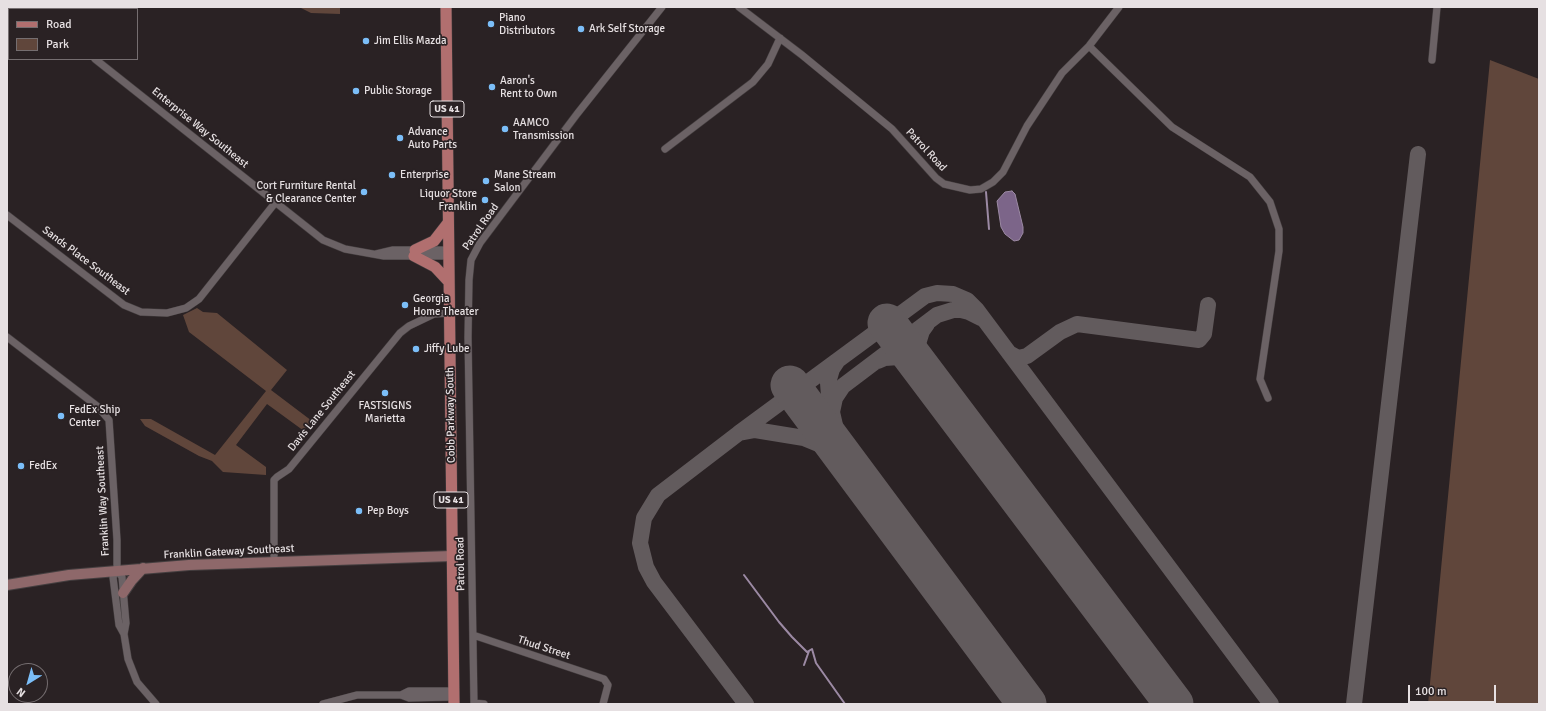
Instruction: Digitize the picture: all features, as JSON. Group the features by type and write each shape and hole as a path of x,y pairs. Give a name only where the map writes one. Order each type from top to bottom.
{"main road":[{"name":"Cobb Parkway South","path":"446,7 454,697"},
{"path":"448,223 434,241 414,253 435,267 449,282"}],"street":[{"name":"Patrol Road","path":"474,704 468,338 469,280 471,260 480,244 577,114 662,7"},
{"name":"Patrol Road","path":"738,7 780,38 892,129 936,178 944,184 970,190 981,189 993,182 1003,172 1027,126 1062,73 1089,46 1119,7"},
{"path":"1432,60 1437,7"},
{"path":"665,149 753,82 768,64 780,38"},
{"path":"1089,46 1172,127 1250,177 1270,202 1279,229 1278,251 1260,379 1268,398"},
{"name":"Enterprise Way Southeast","path":"96,60 315,235 332,245 358,252 376,254 393,250 414,253 448,253"},
{"name":"Sands Place Southeast","path":"7,215 124,305 146,313 167,314 186,308 199,299 275,202"},
{"name":"Davis Lane Southeast","path":"274,561 274,480 289,469 400,333 430,316 450,313"},
{"name":"Franklin Way Southeast","path":"7,337 97,406 109,420 115,509 117,570"},
{"name":"Franklin Gateway Southeast","path":"7,585 70,575 143,568 274,561 452,556"},
{"path":"124,593 132,580 143,568"},
{"path":"124,634 119,625 113,577 117,570 122,577 126,623 124,634 132,673 143,691 156,704"},
{"name":"Thud Street","path":"473,635 604,679 608,685 603,704"},
{"path":"323,704 357,695 401,695 408,691 454,697"},
{"path":"474,704 484,704"}],"green space":[{"path":"299,7 340,7 340,14 311,13"},
{"path":"1490,60 1539,79 1539,704 1428,704"},
{"path":"197,308 203,312 217,313 287,370 271,390 312,421 304,431 267,404 236,445 266,467 266,475 223,472 212,461 199,456 145,426 140,419 151,419 215,455 266,391 189,332 183,315"}],"shaded area":[{"path":"1012,191 1015,194 1023,227 1023,233 1019,240 1014,241 1005,234 1001,227 997,201 1005,192"}],"waterway":[{"path":"986,192 989,229"},
{"path":"744,575 792,637 807,652 812,649 816,663 845,704"},
{"path":"804,665 809,651"}],"taxiway":[{"path":"1354,704 1418,154"},
{"path":"851,468 821,445 804,438 755,430 739,433 925,296 937,293 953,294 967,300 977,310 1271,704"},
{"path":"1009,353 1018,358 1027,356 1060,332 1077,324 1199,340 1204,334 1208,305"},
{"path":"849,464 837,434 832,412 835,398 843,386 937,315 953,310 961,310 981,318"},
{"path":"924,371 919,361 918,344 922,331 927,324"},
{"path":"878,361 885,358 899,357 909,360 924,371"},
{"path":"830,409 828,383 832,369 838,360"},
{"path":"739,433 658,495 644,518 640,543 646,567 654,582 746,704"}],"runway":[{"path":"887,323 1174,704"},
{"path":"790,385 1027,704"}],"place":[{"name":"Piano Distributors","path":"491,24"},
{"name":"Ark Self Storage","path":"581,29"},
{"name":"Jim Ellis Mazda","path":"366,41"},
{"name":"Aaron's Rent to Own","path":"492,87"},
{"name":"Public Storage","path":"356,91"},
{"name":"AAMCO Transmission","path":"505,129"},
{"name":"Advance Auto Parts","path":"400,138"},
{"name":"Enterprise","path":"392,175"},
{"name":"Mane Stream Salon","path":"486,181"},
{"name":"Cort Furniture Rental & Clearance Center","path":"364,192"},
{"name":"Liquor Store Franklin","path":"485,200"},
{"name":"Georgia Home Theater","path":"405,305"},
{"name":"Jiffy Lube","path":"416,349"},
{"name":"FASTSIGNS Marietta","path":"385,393"},
{"name":"FedEx Ship Center","path":"61,416"},
{"name":"FedEx","path":"21,466"},
{"name":"Pep Boys","path":"359,511"}]}
